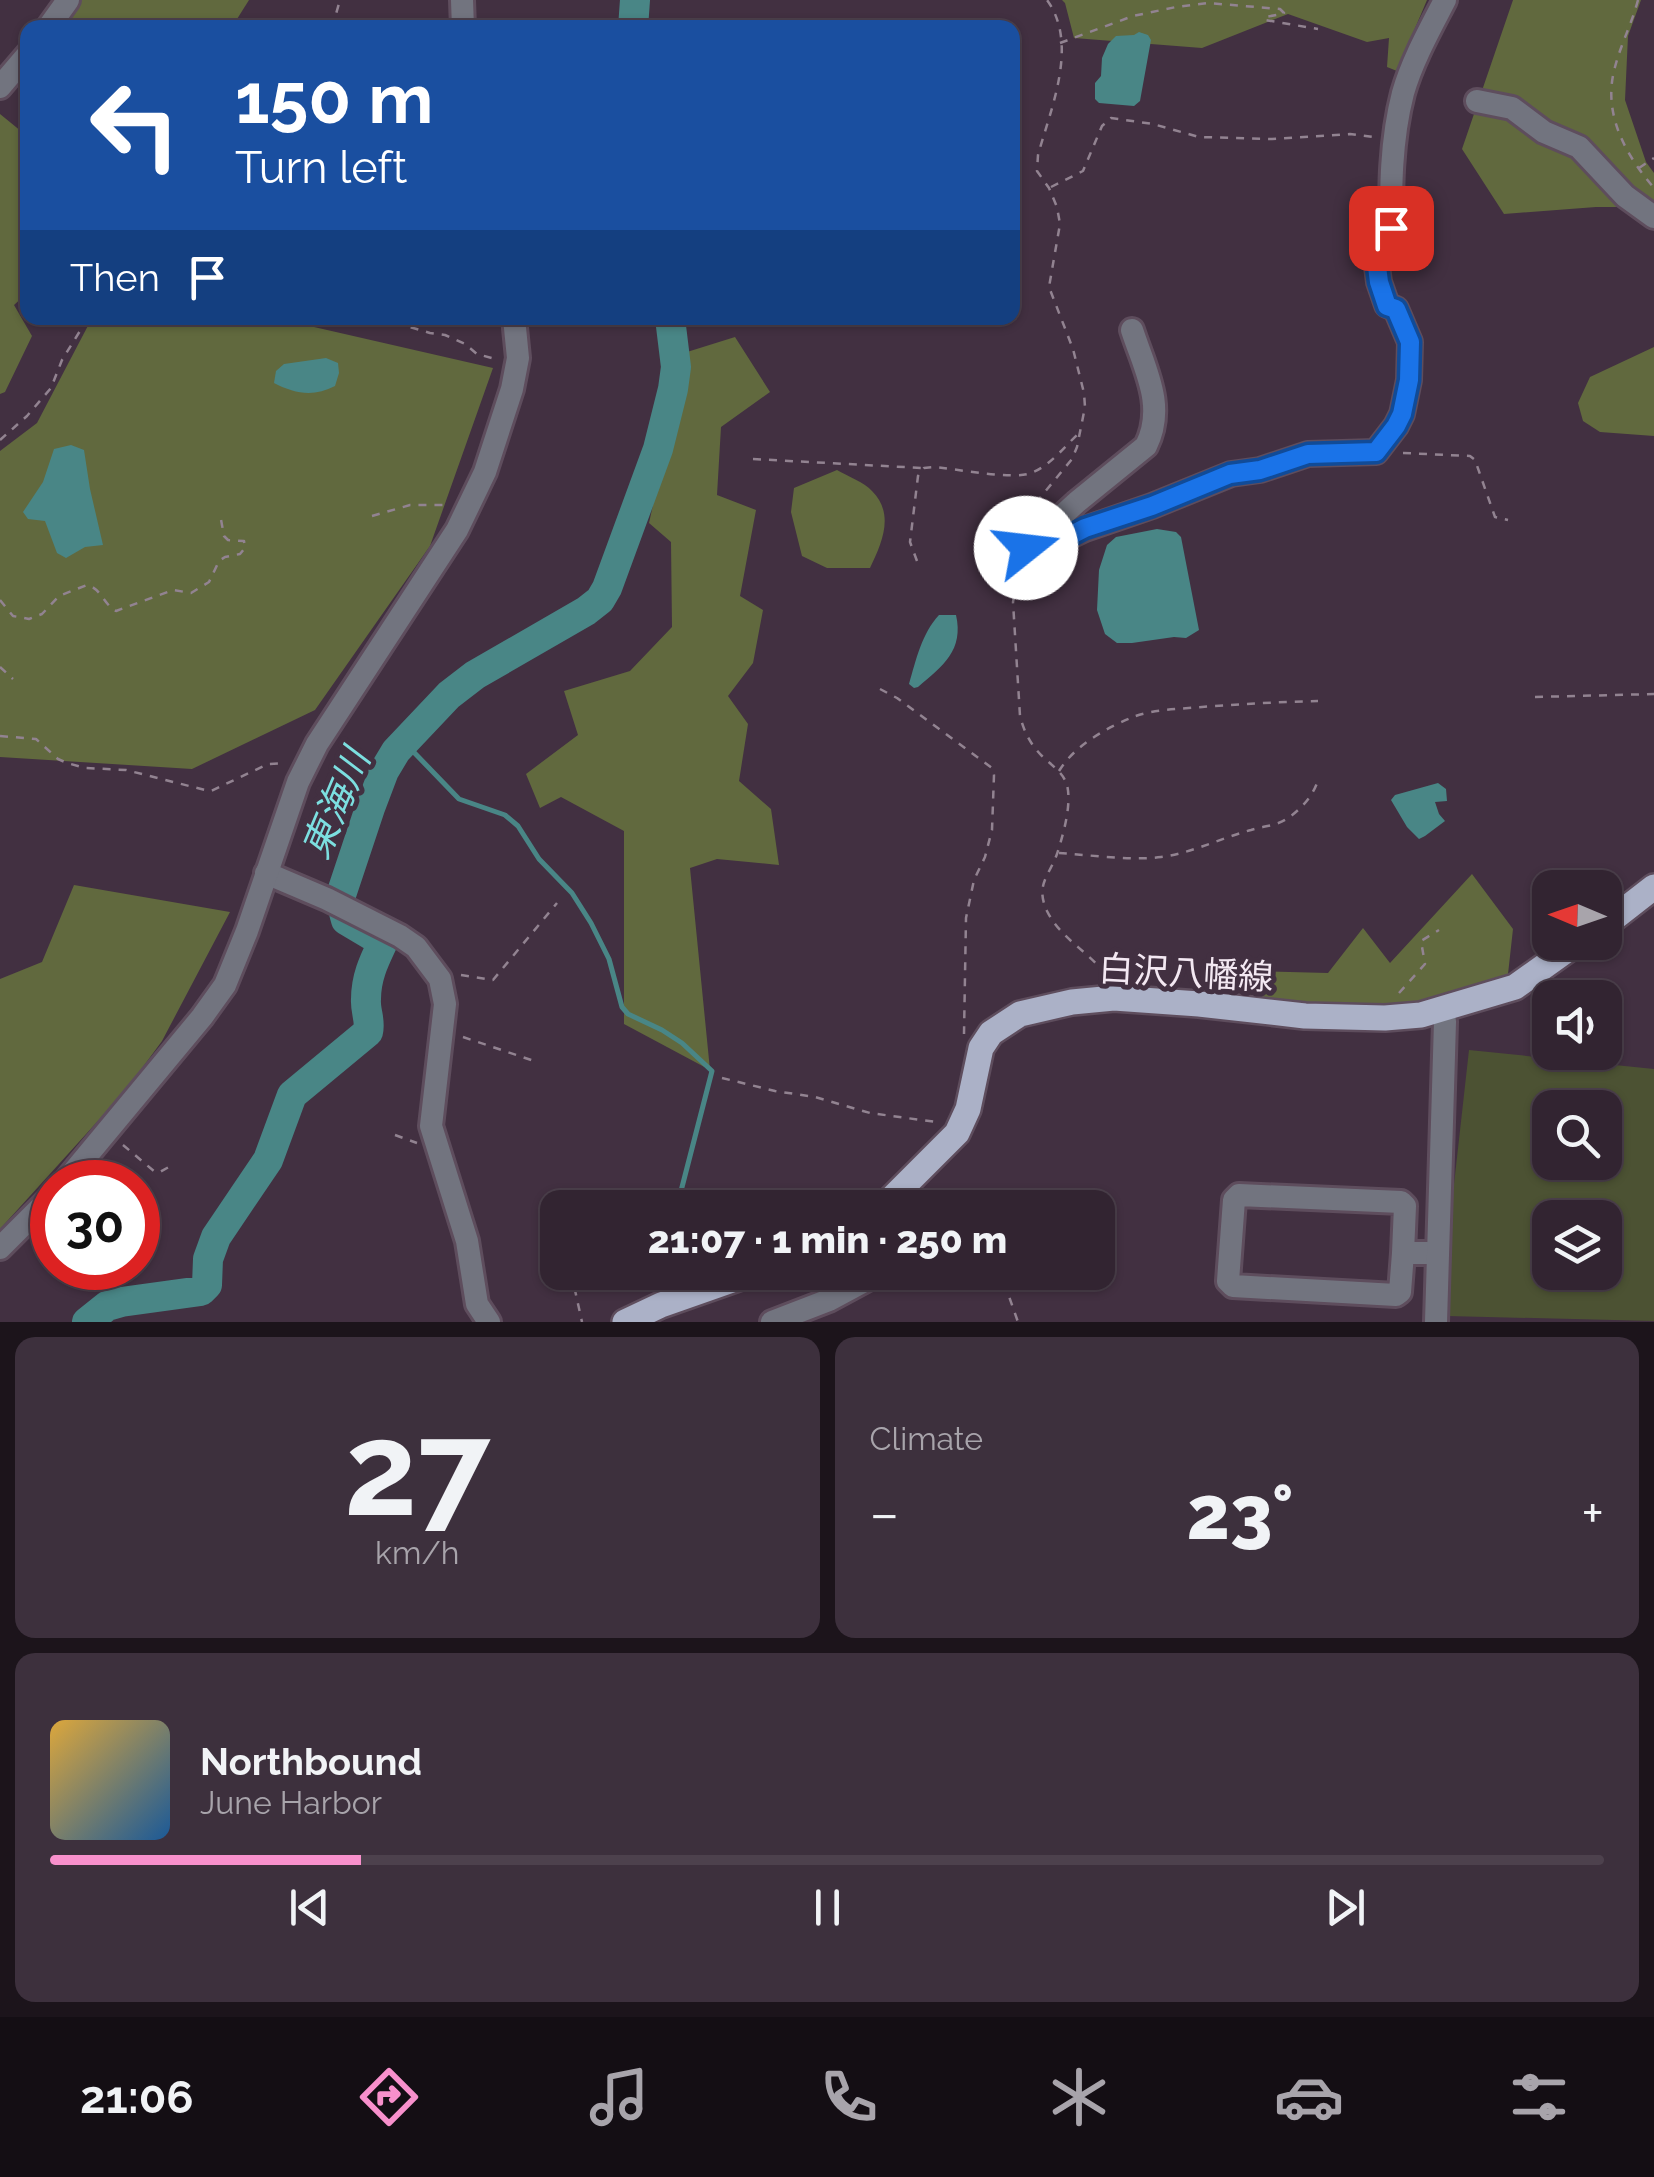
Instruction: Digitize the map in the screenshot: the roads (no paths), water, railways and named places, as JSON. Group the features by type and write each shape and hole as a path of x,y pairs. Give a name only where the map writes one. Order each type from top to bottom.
{"main road":[{"path":"1622,912 1654,888"},
{"name":"白沢八幡線","path":"900,1190 956,1133 968,1109 981,1048 991,1033 1020,1014 1114,998 1305,1016 1385,1018 1433,1012 1515,987 1553,960"},
{"path":"625,1322 705,1290"}],"street":[{"path":"1132,330 1156,404 1156,418 1146,446 1026,548 1056,543 1085,528 1230,474 1260,470 1308,454 1376,452 1402,414 1409,380 1410,342 1396,309 1387,306 1376,259 1391,257 1394,140 1404,90 1445,0"},
{"path":"0,87 20,63"},
{"path":"1477,101 1512,108 1544,132 1579,147 1626,196 1654,217"},
{"path":"84,1160 225,985 316,744 458,530 485,472 512,389 518,358 515,325"},
{"path":"266,873 328,899 416,947 440,979 445,1004 431,1126 467,1242 477,1304 489,1322"},
{"path":"1433,1012 1445,1022 1436,1322"},
{"path":"1239,1195 1401,1202 1405,1206 1402,1252 1400,1292 1396,1296 1233,1286 1228,1282 1234,1200 1239,1195"},
{"path":"0,1248 30,1218"},
{"path":"1402,1252 1438,1253"},
{"path":"772,1322 848,1290"}],"waterway":[{"name":"東海川","path":"634,20 635,0"},
{"name":"東海川","path":"87,1322 107,1306 201,1291 207,1285 208,1259 216,1237 268,1160 292,1095 368,1032 367,983 383,942 346,920 340,898 384,771 396,751 449,695 475,675 600,600 658,449 676,367 671,325"},
{"path":"404,742 459,799 505,815 518,826 539,859 572,893 591,923 609,959 622,1007 682,1043 712,1071 681,1190"}]}
